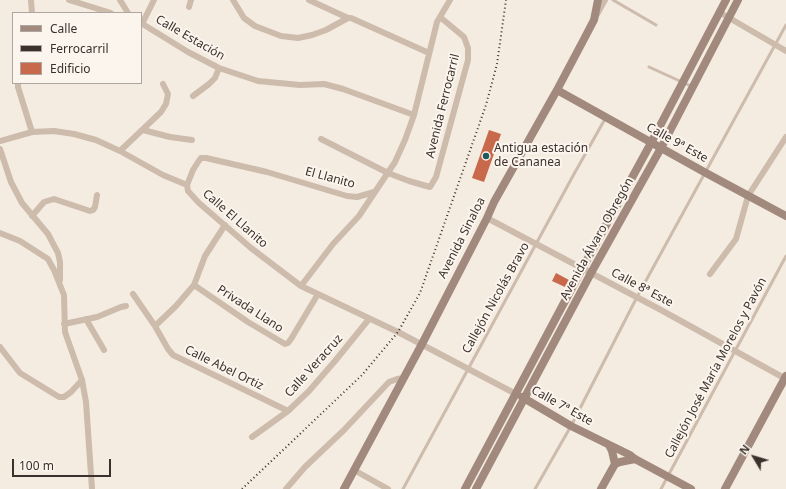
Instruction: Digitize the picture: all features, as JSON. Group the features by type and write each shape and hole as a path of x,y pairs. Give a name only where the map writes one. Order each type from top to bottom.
{"street":[{"path":"31,0 32,12"},
{"path":"69,0 108,12"},
{"path":"120,0 127,12"},
{"path":"142,23 154,0"},
{"path":"189,7 191,0"},
{"path":"233,0 244,18 255,26 281,36 298,38 312,36 348,18"},
{"path":"309,0 429,53"},
{"path":"301,286 333,244 359,216 395,162 403,146 414,115 437,22 450,0"},
{"path":"594,20 598,0"},
{"name":"Avenida Sinaloa","path":"344,489 422,344 494,202 557,90 605,0"},
{"name":"Avenida Álvaro Obregón","path":"465,489 726,0"},
{"name":"Avenida Álvaro Obregón","path":"476,489 591,273 661,148 738,0"},
{"path":"720,12 786,51"},
{"name":"Avenida Ferrocarril","path":"388,173 430,187 436,177 468,60 468,48 464,37 440,17"},
{"name":"Calle Estación","path":"142,23 188,52 219,68 258,81 300,85 324,84 343,89 414,115"},
{"path":"194,96 215,78 219,68"},
{"path":"18,84 32,132"},
{"path":"120,151 144,130 161,112 166,104 168,94 163,84"},
{"name":"Calle 9ª Este","path":"557,90 786,216"},
{"path":"144,130 170,137 192,140"},
{"name":"Calle El Llanito","path":"0,141 32,132 54,131 74,134 96,140 120,151 163,175 187,185 188,191 192,196 224,225 266,260 301,286 422,344"},
{"path":"710,274 736,239 748,196 786,137"},
{"path":"321,139 388,173"},
{"path":"0,149 11,182 22,204 48,234 58,253 60,262 60,283"},
{"name":"El Llanito","path":"187,185 198,162 201,158 206,158 243,165 347,196 357,197 374,192"},
{"path":"32,216 44,202 54,199 90,211 93,210 96,207 97,194"},
{"name":"Calle 8ª Este","path":"487,218 786,378"},
{"path":"155,326 176,306 194,285 205,256 224,225"},
{"path":"0,232 20,241 48,259 60,283 64,295 65,332 82,380 86,402 92,489"},
{"name":"Privada Llano","path":"194,285 248,322 285,344 291,339 318,294"},
{"name":"Calle Abel Ortiz","path":"133,294 155,326 157,332 168,349 179,359 288,411"},
{"path":"64,324 97,317 126,306"},
{"path":"86,319 104,350"},
{"name":"Calle Veracruz","path":"252,438 288,411 315,385 369,319"},
{"name":"Calle 7ª Este","path":"422,344 516,394 571,426 630,455 691,489"},
{"path":"0,347 20,373 59,397 64,398 82,380"},
{"path":"539,351 548,356"},
{"path":"286,489 389,382 404,378"},
{"path":"725,489 786,378"},
{"path":"609,445 615,464"},
{"path":"601,489 615,464 635,459"},
{"path":"354,470 388,489"},
{"path":"472,475 481,479"}],"lane":[{"path":"613,0 656,25"},
{"path":"535,489 571,426 637,297 786,25"},
{"path":"649,67 693,87"},
{"name":"Callejón Nicolás Bravo","path":"403,489 467,369 606,117"},
{"name":"Callejón José María Morelos y Pavón","path":"661,489 786,256"}],"building":[{"name":"Antigua estación de Cananea","path":"489,130 501,134 484,182 472,178"},
{"path":"556,273 569,280 565,287 552,281"}],"railway":[{"path":"242,489 362,375 398,332 420,293 486,105 497,64 506,0"}],"place":[{"name":"Antigua estación de Cananea","path":"486,156"}]}
